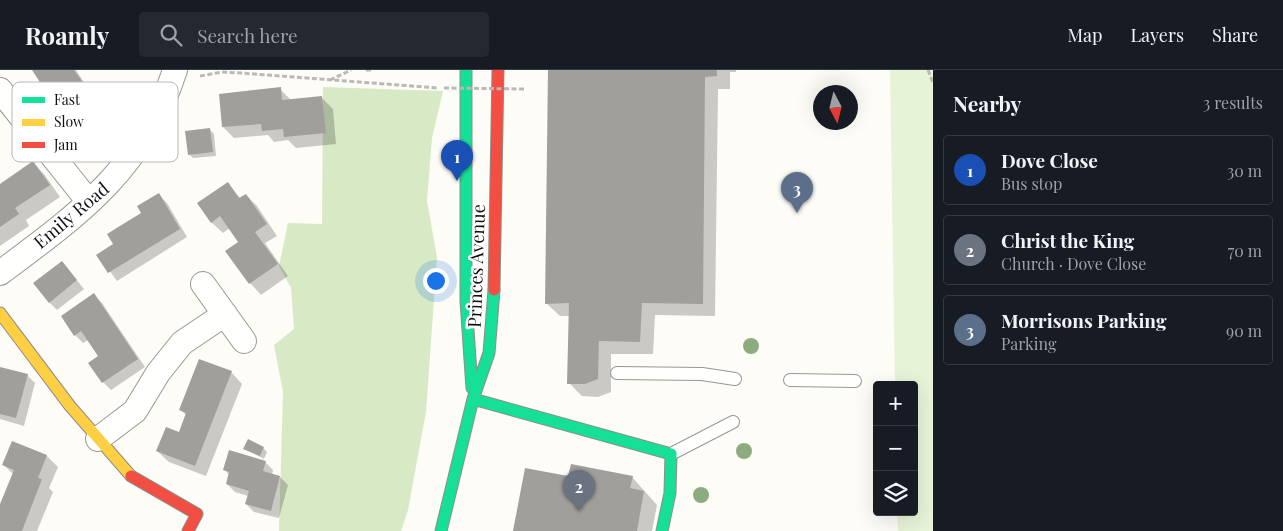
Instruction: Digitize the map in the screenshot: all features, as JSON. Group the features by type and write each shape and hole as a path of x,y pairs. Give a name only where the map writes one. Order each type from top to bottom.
{"street":[{"name":"Princes Avenue","path":"466,70 466,300 473,399"},
{"name":"Princes Avenue","path":"441,531 473,399 489,352 493,322 498,70"},
{"path":"0,90 12,105"},
{"path":"57,162 89,202"},
{"name":"Emily Road","path":"0,273 67,222 116,177 128,162"},
{"path":"203,284 244,340"},
{"path":"0,313 70,406 122,469 136,481 197,514 188,531"},
{"path":"98,440 135,411 158,373 182,343 225,314"},
{"path":"473,399 671,454 670,493 662,531"}],"lane":[{"path":"618,374 702,374 736,379"},
{"path":"790,380 855,380"},
{"path":"671,454 733,422"}],"path":[{"path":"329,80 352,70"},
{"path":"366,70 368,72 371,70"},
{"path":"928,70 933,83"},
{"path":"173,76 222,72 444,88 525,89"}],"green space":[{"path":"890,70 933,70 933,531 898,531 897,516 918,516 918,381 895,381"},
{"path":"323,87 443,91 432,138 427,201 437,257 426,412 408,510 401,531 279,531 283,392 274,345 294,329 291,288 279,266 288,223 322,224"}],"building":[{"path":"32,70 74,70 82,81 80,82 40,82"},
{"path":"548,70 717,70 717,76 705,77 703,304 642,303 640,342 599,341 598,379 585,384 567,384 569,303 545,304"},
{"path":"281,87 282,100 322,96 326,133 284,137 283,129 262,131 261,124 222,127 219,94"},
{"path":"210,128 213,152 188,155 185,131"},
{"path":"34,162 50,185 15,208 19,214 0,227 0,184"},
{"path":"228,182 239,198 246,194 267,224 255,232 278,264 249,284 225,251 238,242 220,216 211,223 197,203"},
{"path":"159,193 180,229 108,273 96,255 113,244 107,234 141,213 137,206"},
{"path":"62,261 77,280 49,303 33,283"},
{"path":"94,293 138,359 102,383 88,363 98,356 81,331 74,336 61,316"},
{"path":"199,359 232,371 195,466 156,451 166,427 179,432 186,413 179,410"},
{"path":"0,367 28,374 16,418 0,414"},
{"path":"248,439 264,447 260,456 243,449"},
{"path":"12,441 47,455 38,478 42,479 22,531 0,531 0,504 14,470 2,465"},
{"path":"229,450 266,461 263,471 280,476 271,511 245,504 249,491 226,484 229,472 223,470"},
{"path":"571,464 633,476 630,488 644,491 637,531 513,531 525,468 568,476"}],"traffic: fast":[{"path":"466,70 466,301 472,388"},
{"path":"441,531 473,399 489,353 494,290"},
{"path":"473,399 671,454 670,493 662,531"}],"traffic: slow":[{"path":"0,313 70,406 131,476"}],"traffic: jam":[{"path":"494,290 498,70"},
{"path":"131,476 197,514 188,531"}],"place":[{"name":"Dove Close","path":"457,181"},
{"name":"Morrisons Parking","path":"797,213"},
{"name":"Christ the King","path":"579,511"}]}
